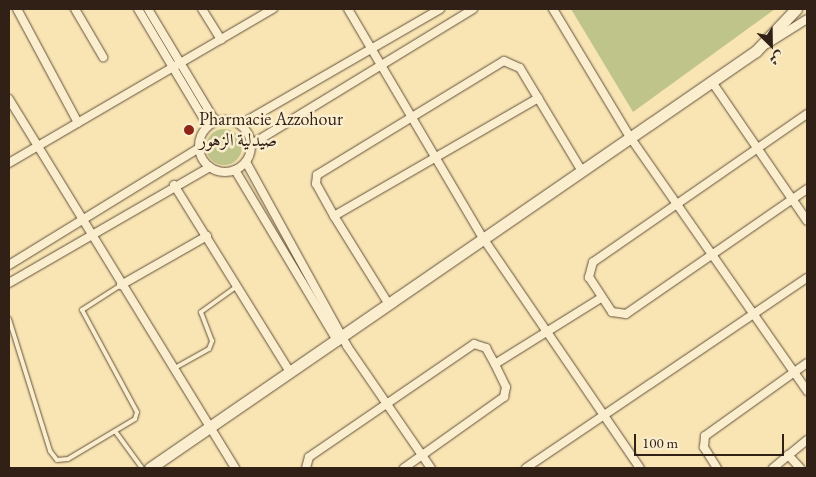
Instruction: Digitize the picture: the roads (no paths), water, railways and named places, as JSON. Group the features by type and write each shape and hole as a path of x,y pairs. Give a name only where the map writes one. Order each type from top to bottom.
{"main road":[{"path":"150,468 208,430 339,337 756,51 796,9"}],"street":[{"path":"17,9 78,123"},
{"path":"75,9 104,57"},
{"path":"138,9 216,121"},
{"path":"148,9 208,126"},
{"path":"202,9 221,40"},
{"path":"9,163 273,9"},
{"path":"348,9 434,157 543,333 640,468"},
{"path":"9,264 83,221 199,148 208,126 216,121 241,124 440,9"},
{"path":"9,283 174,185 210,167 235,170 246,162 252,144 380,64 473,9"},
{"path":"554,9 630,138 714,254 807,391"},
{"path":"756,51 807,19"},
{"path":"388,304 334,216 315,177 411,115 504,61 516,63 582,172"},
{"path":"712,82 807,221"},
{"path":"334,216 538,98"},
{"path":"9,99 208,430 235,468"},
{"path":"807,114 675,202 590,266 589,277 601,298 617,316 626,314 807,189"},
{"path":"241,124 252,144"},
{"path":"199,148 210,167"},
{"path":"246,162 339,337"},
{"path":"235,170 339,337 431,468"},
{"path":"174,185 239,285 290,372"},
{"path":"121,285 207,236"},
{"path":"526,468 807,278"},
{"path":"495,364 601,298"},
{"path":"306,468 308,458 474,344 486,348 506,387 504,397 404,468"},
{"path":"717,468 704,447 705,436 807,364"},
{"path":"773,468 807,440"},
{"path":"788,455 800,468"}],"lane":[{"path":"9,319 56,460 68,459 135,419 137,412 82,310 121,285"},
{"path":"172,369 210,349 212,341 201,312 239,285"},
{"path":"114,431 142,468"}],"place":[{"name":"Pharmacie Azzohour صيدلية الزهور","path":"189,130"}]}
